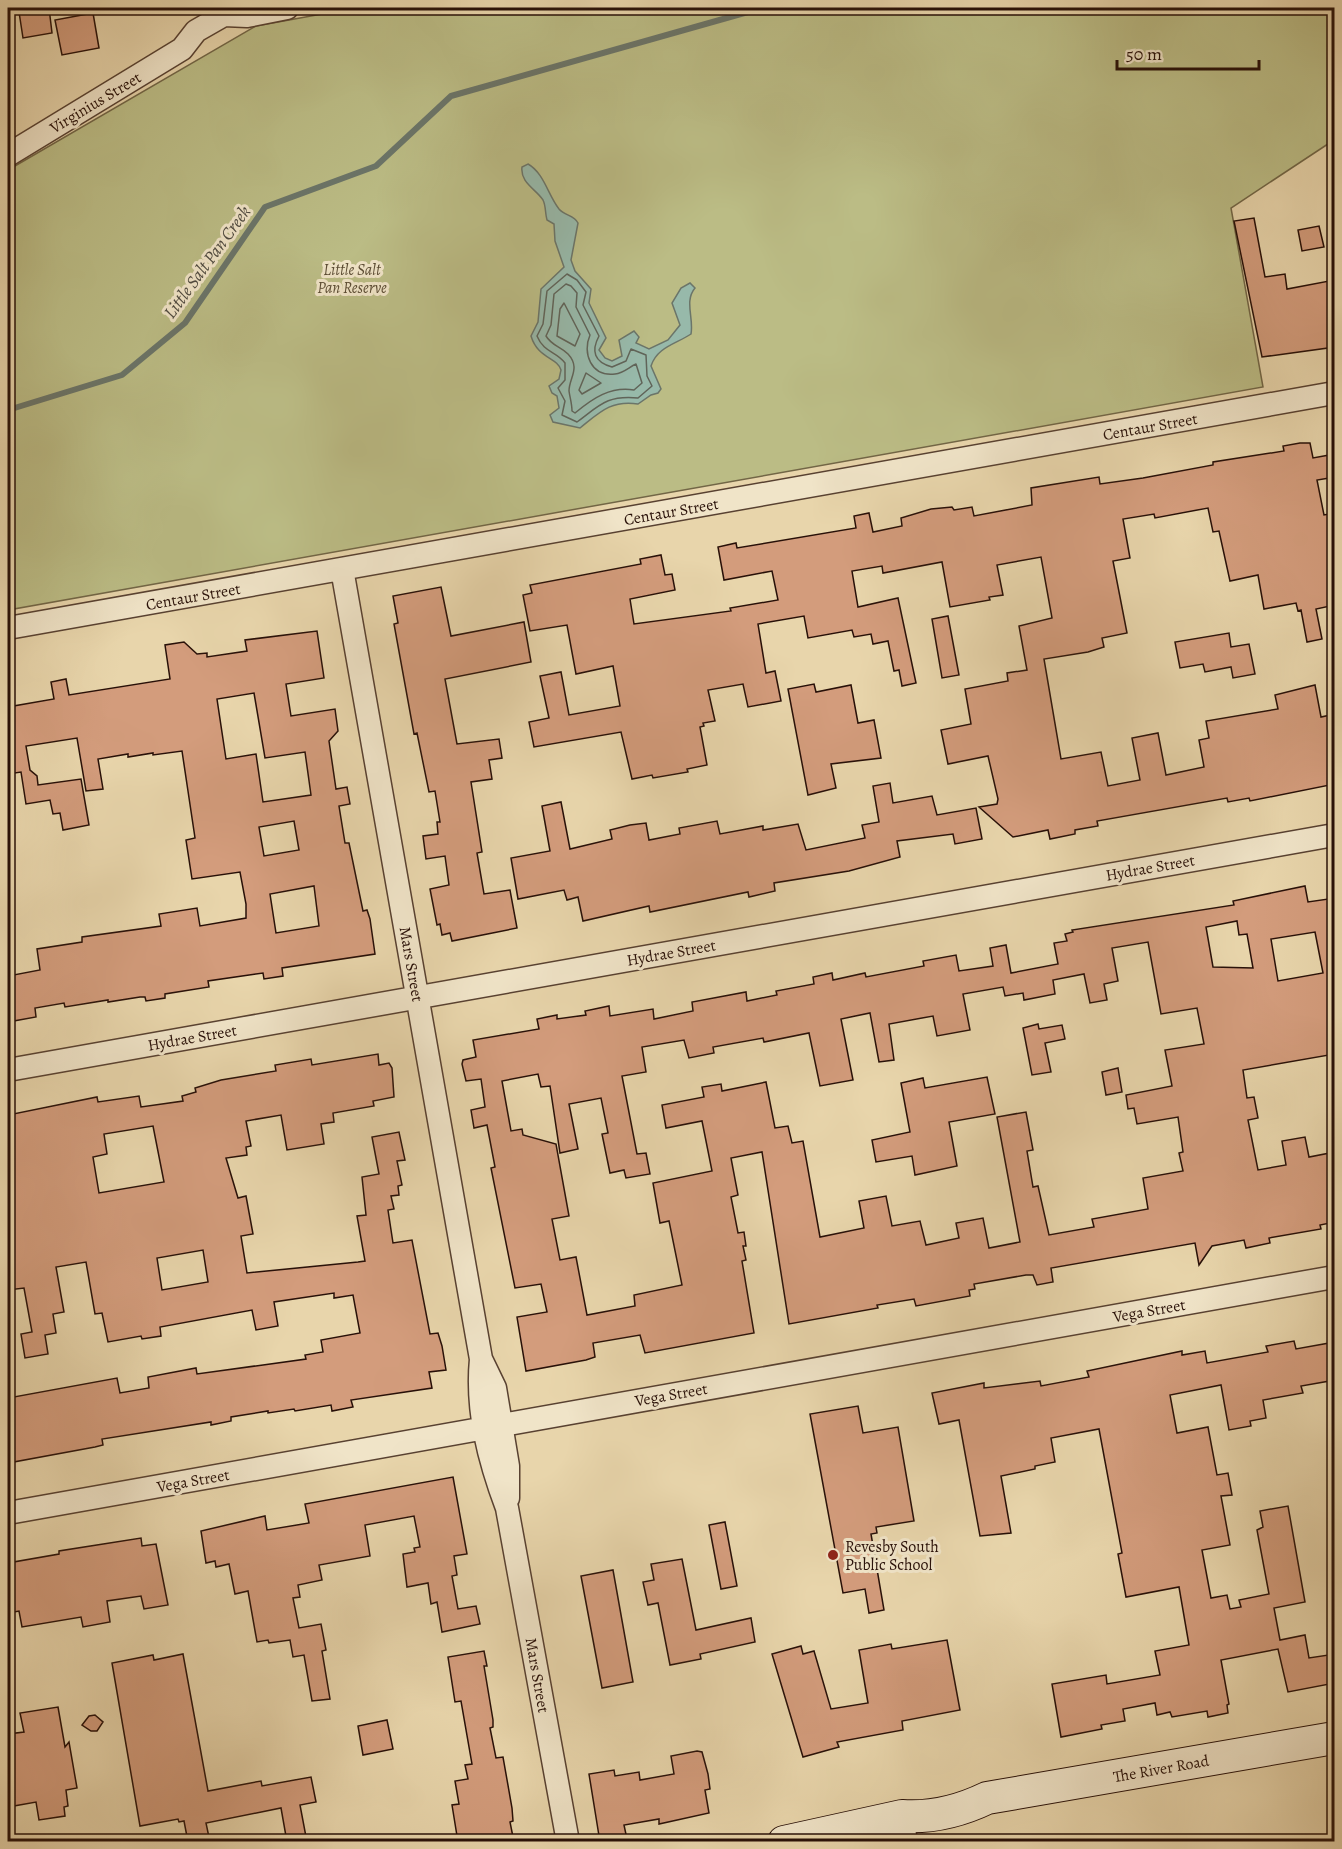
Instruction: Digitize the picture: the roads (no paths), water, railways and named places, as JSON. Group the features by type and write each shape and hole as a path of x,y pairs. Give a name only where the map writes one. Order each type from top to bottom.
{"main road":[{"name":"The River Road","path":"784,1842 904,1829 922,1818 964,1809 987,1798 1335,1738"}],"street":[{"name":"Virginius Street","path":"8,155 182,49 203,45 246,12 286,8"},
{"name":"Centaur Street","path":"8,628 1335,393"},
{"name":"Mars Street","path":"342,569 481,1359 478,1390 493,1426 492,1468 507,1508 568,1842"},
{"name":"Hydrae Street","path":"8,1070 1335,835"},
{"name":"Vega Street","path":"8,1513 1335,1277"}],"water":[{"path":"528,164 538,173 559,209 578,223 571,260 575,271 591,289 589,303 606,338 599,350 605,358 612,361 622,356 619,340 634,331 639,337 636,343 649,349 668,340 680,325 672,303 681,288 690,283 695,288 690,298 691,334 662,350 651,366 661,389 658,393 638,404 620,404 606,408 580,428 553,422 550,415 559,408 557,396 552,393 549,386 559,379 561,370 556,362 538,349 531,336 538,322 541,289 564,267 555,241 554,224 547,220 543,200 523,177 522,167"}],"waterway":[{"name":"Little Salt Pan Creek","path":"8,410 122,375 185,323 265,207 376,166 451,96 762,8"}],"place":[{"name":"Revesby South Public School","path":"833,1555"}],"park label":[{"name":"Little Salt Pan Reserve","path":"352,278"}]}
